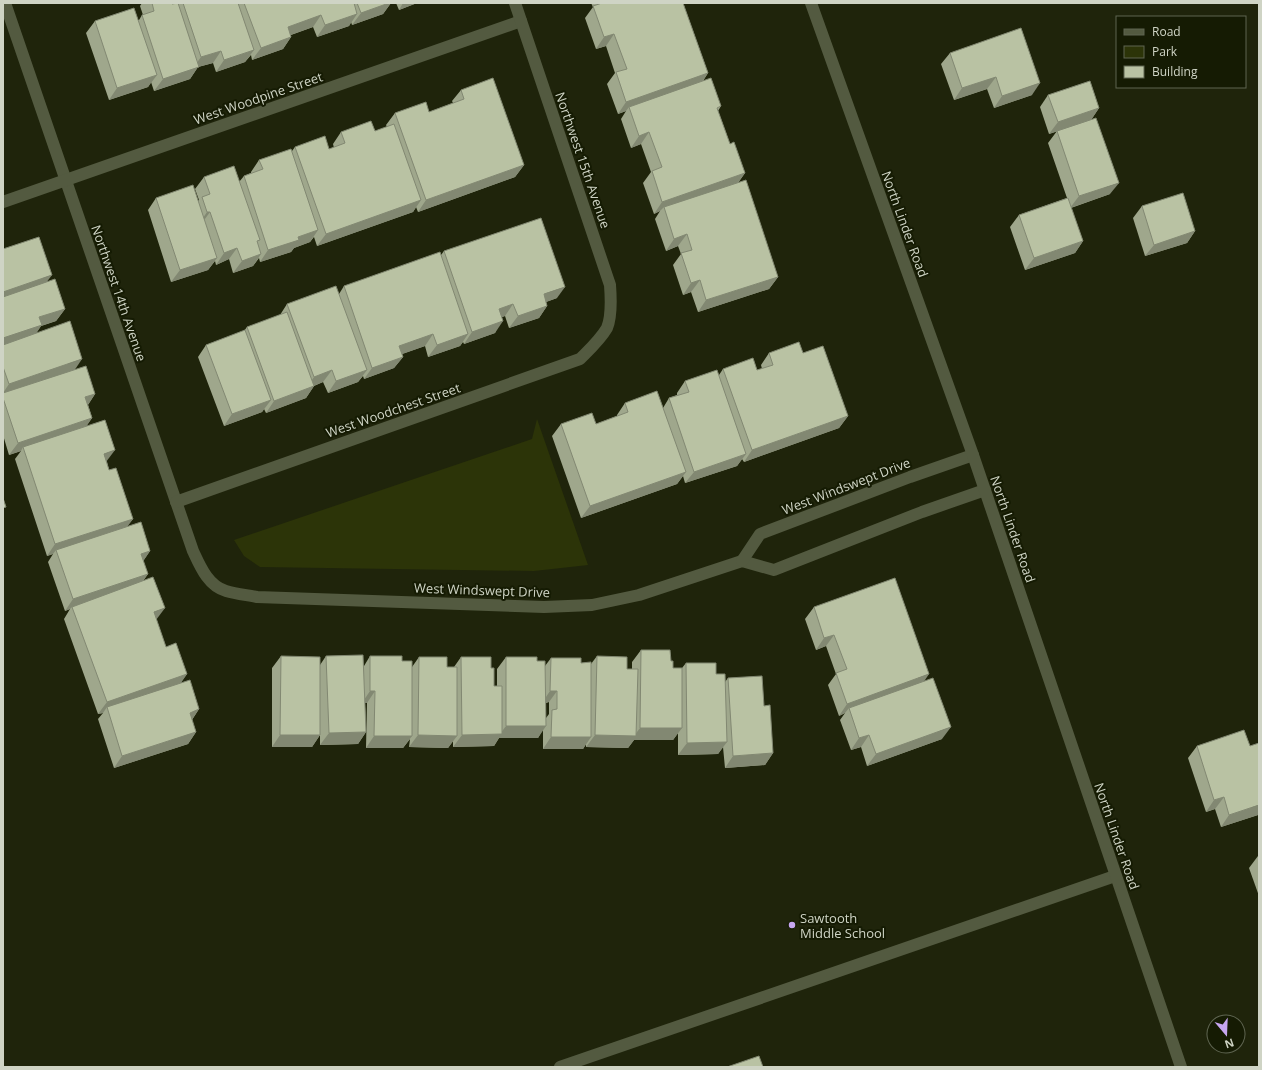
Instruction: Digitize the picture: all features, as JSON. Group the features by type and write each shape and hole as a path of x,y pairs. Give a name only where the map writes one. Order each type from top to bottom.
{"street":[{"name":"Northwest 14th Avenue","path":"5,3 193,551 203,571 216,587"},
{"name":"Northwest 15th Avenue","path":"515,3 610,285 611,305 607,327"},
{"name":"North Linder Road","path":"811,3 973,455 1181,1067"},
{"name":"West Woodpine Street","path":"3,202 521,21"},
{"name":"West Woodchest Street","path":"176,502 580,358 596,344 607,327"},
{"name":"West Windswept Drive","path":"216,587 225,591 257,597 544,607 592,605 639,595 742,561 760,534 910,477 973,455"},
{"path":"742,561 774,570 922,512 985,490"},
{"path":"560,1067 1115,876"}],"green space":[{"path":"537,419 588,565 534,571 260,567 244,556 234,540 532,439"}],"building":[{"path":"152,3 178,3 199,67 163,79 142,15 154,11"},
{"path":"183,3 238,3 254,50 224,60 221,51 201,57"},
{"path":"244,3 354,3 357,14 325,25 321,15 288,27 291,37 261,48"},
{"path":"357,3 389,3 361,13"},
{"path":"602,3 683,3 708,73 626,102 616,72 627,69 614,34 604,37 593,6"},
{"path":"134,8 157,75 117,88 95,21"},
{"path":"1021,28 1040,83 1002,96 996,77 962,88 950,53"},
{"path":"493,78 524,165 426,200 395,113 426,102 429,112 464,99 461,90"},
{"path":"711,78 721,106 717,108 730,144 734,142 745,173 662,202 652,171 662,167 649,132 639,136 629,107"},
{"path":"1090,81 1099,108 1058,122 1048,95"},
{"path":"1096,118 1119,183 1079,196 1057,131"},
{"path":"371,121 375,131 394,124 421,200 326,234 295,147 325,136 329,149 345,143 341,132"},
{"path":"291,149 318,230 298,237 299,240 268,250 244,176 263,169 259,160"},
{"path":"234,166 260,240 257,241 261,254 242,261 237,248 224,253 210,212 207,212 202,197 210,194 204,177"},
{"path":"746,180 778,277 706,300 700,280 691,283 681,253 692,250 687,234 674,239 664,207"},
{"path":"193,185 217,258 180,270 156,198"},
{"path":"1183,193 1195,231 1154,245 1142,206"},
{"path":"1068,198 1083,241 1034,258 1019,215"},
{"path":"541,218 565,287 544,294 547,306 518,316 513,304 499,309 503,321 472,332 444,251"},
{"path":"39,237 52,275 3,292 3,249"},
{"path":"440,252 468,334 437,345 433,334 399,346 403,357 372,368 344,286"},
{"path":"55,279 65,309 39,317 42,325 3,338 3,297"},
{"path":"336,286 367,370 336,381 332,370 314,377 287,304"},
{"path":"287,312 314,386 274,401 247,327"},
{"path":"70,321 82,359 9,384 3,367 3,345"},
{"path":"245,330 271,400 232,414 206,345"},
{"path":"799,342 803,353 823,346 848,416 752,450 723,369 753,358 757,370 773,365 769,353"},
{"path":"86,366 95,394 85,397 92,418 18,443 3,398 3,393"},
{"path":"717,370 746,454 694,472 669,398 689,392 685,381"},
{"path":"657,391 686,472 590,506 561,424 592,413 596,424 628,412 625,403"},
{"path":"105,420 115,450 104,454 109,470 116,468 133,519 55,544 23,447"},
{"path":"3,498 6,507 3,508"},
{"path":"141,522 150,551 141,554 148,574 73,599 56,550"},
{"path":"153,577 165,608 154,612 166,647 176,643 187,674 107,702 72,607"},
{"path":"895,578 929,674 847,704 836,673 847,669 834,635 824,638 814,607"},
{"path":"641,650 670,650 673,668 682,668 682,728 640,728"},
{"path":"363,655 366,732 329,733 326,656"},
{"path":"281,656 320,657 320,735 280,735"},
{"path":"370,656 402,656 402,661 412,661 412,736 374,736 375,691 370,691"},
{"path":"597,656 627,657 627,669 638,669 636,736 595,735"},
{"path":"419,657 447,657 447,667 457,667 457,736 418,735"},
{"path":"461,657 491,657 491,668 494,668 494,686 502,686 502,734 462,735"},
{"path":"506,657 537,657 537,661 545,661 546,726 506,726"},
{"path":"551,658 581,658 581,663 591,662 591,737 551,737 552,710 557,709 557,691 550,691"},
{"path":"686,663 716,663 716,674 725,674 727,742 687,743"},
{"path":"762,676 764,706 770,705 773,753 733,756 728,678"},
{"path":"933,678 951,727 876,754 869,735 859,738 849,708"},
{"path":"190,680 199,709 190,713 196,732 122,756 107,707"},
{"path":"1244,730 1250,746 1259,743 1259,805 1229,815 1224,797 1214,800 1197,746"},
{"path":"759,1056 763,1067 727,1067"}],"place":[{"name":"Sawtooth Middle School","path":"792,925"}]}
